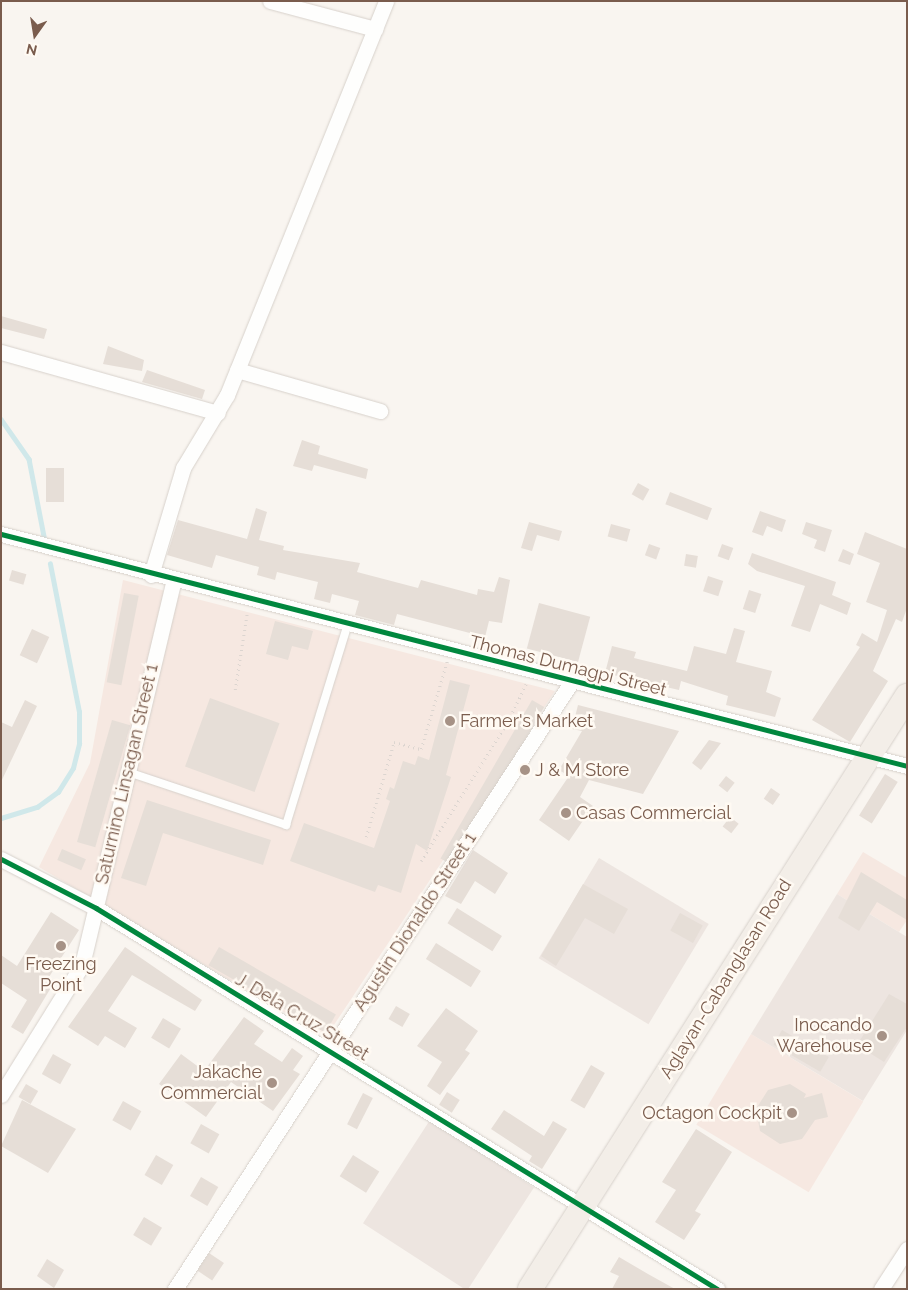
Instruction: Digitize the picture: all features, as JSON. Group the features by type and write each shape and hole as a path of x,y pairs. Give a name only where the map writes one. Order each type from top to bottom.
{"main road":[{"name":"Aglayan-Cabanglasan Road","path":"530,1289 907,696"}],"street":[{"path":"270,1 375,29"},
{"path":"151,575 190,449 218,413 237,370 386,1"},
{"path":"1,352 218,413"},
{"path":"237,370 380,411"},
{"name":"Thomas Dumagpi Street","path":"1,534 151,575 907,766"},
{"name":"Saturnino Linsagan Street 1","path":"1,1095 73,985 96,908 174,580"},
{"name":"Agustin Dionaldo Street 1","path":"175,1289 572,681"},
{"name":"J. Dela Cruz Street","path":"1,859 96,908 584,1204 718,1289"},
{"path":"881,1289 907,1249"}],"lane":[{"path":"128,772 286,824 348,624"}],"path":[{"path":"235,690 248,599"},
{"path":"366,837 394,742 421,749 450,650"},
{"path":"421,861 508,721 530,671"}],"shaded area":[{"path":"123,580 555,691 326,1037 39,867 90,763"},
{"path":"863,852 907,878 907,920 899,932 837,894"},
{"path":"599,858 709,924 648,1024 539,958"},
{"path":"837,894 907,937 907,1030 863,1101 751,1034"},
{"path":"751,1034 863,1101 809,1192 696,1125"},
{"path":"430,1120 534,1188 468,1289 464,1289 363,1223"}],"building":[{"path":"1,316 47,329 44,339 1,328"},
{"path":"108,346 144,360 142,371 103,364"},
{"path":"147,370 205,390 202,399 142,382"},
{"path":"302,440 320,446 318,454 368,469 366,479 314,465 312,471 293,466"},
{"path":"46,468 64,468 64,502 46,502"},
{"path":"638,483 649,489 643,501 632,494"},
{"path":"670,492 712,508 707,520 665,504"},
{"path":"256,508 267,512 259,540 284,546 283,550 360,563 357,572 418,588 421,580 477,595 478,589 494,592 499,577 510,580 502,623 489,621 485,637 397,614 394,625 355,615 359,601 332,594 330,603 314,599 318,582 277,572 275,580 257,575 259,567 216,555 212,568 167,555 178,520 247,539"},
{"path":"760,511 786,520 782,532 767,526 763,536 752,532"},
{"path":"529,522 562,531 559,541 537,535 532,551 521,548"},
{"path":"806,522 832,530 825,552 814,548 817,540 802,534"},
{"path":"611,524 630,529 627,542 608,537"},
{"path":"865,532 907,549 907,608 902,622 896,619 873,671 888,681 850,742 812,720 860,647 856,645 862,633 877,642 887,610 866,602 880,563 857,554"},
{"path":"649,544 660,548 656,559 645,555"},
{"path":"722,544 733,548 729,560 718,556"},
{"path":"843,549 854,554 850,565 838,561"},
{"path":"752,553 836,582 832,595 851,603 847,615 820,604 810,632 791,626 805,586 757,571 748,564"},
{"path":"686,554 698,556 696,568 684,566"},
{"path":"12,570 26,574 23,585 9,581"},
{"path":"708,576 723,581 718,596 703,591"},
{"path":"749,590 761,594 755,613 743,609"},
{"path":"124,593 139,596 121,685 107,682"},
{"path":"539,603 590,617 578,662 527,648"},
{"path":"275,621 313,631 308,650 292,646 288,660 266,654"},
{"path":"734,628 745,631 736,662 772,671 766,692 781,698 775,717 726,705 728,696 681,681 679,690 605,673 612,646 636,652 634,658 687,671 694,646 726,654"},
{"path":"32,629 49,637 37,663 20,655"},
{"path":"450,680 470,685 446,775 451,777 427,851 416,844 401,893 378,885 375,892 290,861 304,823 374,848 390,801 386,799 390,787 394,789 403,761 415,765 418,756 429,760"},
{"path":"210,698 280,723 255,792 185,767"},
{"path":"25,700 37,706 1,782 1,722 12,727"},
{"path":"532,700 544,707 453,865 440,858"},
{"path":"578,705 679,731 643,794 589,780 580,797 593,806 569,841 539,820 569,776 559,770 582,731 572,729"},
{"path":"112,720 130,725 95,847 77,842"},
{"path":"709,740 721,743 701,770 692,763"},
{"path":"885,774 898,782 872,824 859,816"},
{"path":"726,776 735,783 727,792 719,785"},
{"path":"771,788 780,794 773,805 764,799"},
{"path":"147,800 271,840 263,865 163,833 146,886 121,878"},
{"path":"730,817 739,824 731,833 723,826"},
{"path":"62,849 86,859 81,870 57,860"},
{"path":"473,850 508,873 495,894 475,881 461,904 445,896"},
{"path":"861,872 907,900 907,920 877,902 859,931 838,918"},
{"path":"583,884 628,909 614,934 585,918 556,966 541,956"},
{"path":"457,908 502,936 492,951 447,923"},
{"path":"51,912 79,930 49,977 55,981 23,1034 11,1027 27,1000 1,983 1,955 17,966"},
{"path":"680,913 703,926 693,943 670,930"},
{"path":"436,943 481,971 471,987 426,959"},
{"path":"125,947 202,1000 195,1011 132,975 108,1011 137,1028 125,1048 105,1036 98,1046 68,1027"},
{"path":"219,947 336,1014 325,1033 208,965"},
{"name":"Inocando Warehouse","path":"889,994 907,1004 907,1027 884,1062 857,1045"},
{"path":"396,1006 410,1014 402,1027 389,1019"},
{"path":"446,1008 478,1031 465,1050 470,1053 440,1095 427,1086 442,1062 417,1046"},
{"path":"244,1017 264,1031 254,1044 282,1062 292,1048 303,1056 293,1070 300,1074 273,1111 231,1082 206,1117 159,1084 181,1054 204,1071"},
{"path":"163,1018 181,1029 169,1049 151,1038"},
{"path":"782,1030 829,1057 820,1072 774,1045"},
{"path":"53,1054 71,1064 60,1084 42,1074"},
{"path":"591,1065 605,1073 584,1109 570,1101"},
{"path":"26,1084 38,1091 31,1104 18,1097"},
{"name":"Octagon Cockpit","path":"790,1084 806,1094 804,1098 822,1093 828,1117 815,1120 802,1139 780,1144 760,1131 756,1109 768,1090"},
{"path":"447,1092 460,1100 452,1113 439,1105"},
{"path":"363,1093 373,1098 357,1129 347,1124"},
{"path":"22,1100 76,1129 48,1173 1,1146"},
{"path":"123,1101 141,1111 131,1130 112,1120"},
{"path":"504,1110 544,1136 553,1121 567,1129 542,1169 529,1161 532,1156 491,1129"},
{"path":"201,1124 219,1134 209,1153 190,1143"},
{"path":"696,1129 732,1152 695,1211 701,1214 684,1240 655,1222 676,1190 662,1182"},
{"path":"156,1155 173,1165 162,1185 144,1175"},
{"path":"353,1155 379,1171 366,1193 340,1176"},
{"path":"201,1177 218,1187 207,1206 190,1196"},
{"path":"144,1217 162,1228 151,1246 133,1235"},
{"path":"209,1253 224,1263 212,1280 197,1270"},
{"path":"619,1257 675,1289 612,1289 619,1276 610,1272"},
{"path":"47,1259 64,1270 54,1288 37,1276"}],"waterway":[{"path":"1,419 29,459 45,541"},
{"path":"1,818 37,807 58,792 73,768 79,744 79,712 50,564"}],"cycle path":[{"path":"1,534 907,766"},
{"path":"1,859 96,908 717,1289"}],"place":[{"name":"Farmer's Market","path":"450,721"},
{"name":"J & M Store","path":"525,770"},
{"name":"Casas Commercial","path":"566,813"},
{"name":"Freezing Point","path":"61,946"},
{"name":"Inocando Warehouse","path":"882,1036"},
{"name":"Jakache Commercial","path":"272,1083"},
{"name":"Octagon Cockpit","path":"792,1113"}]}
